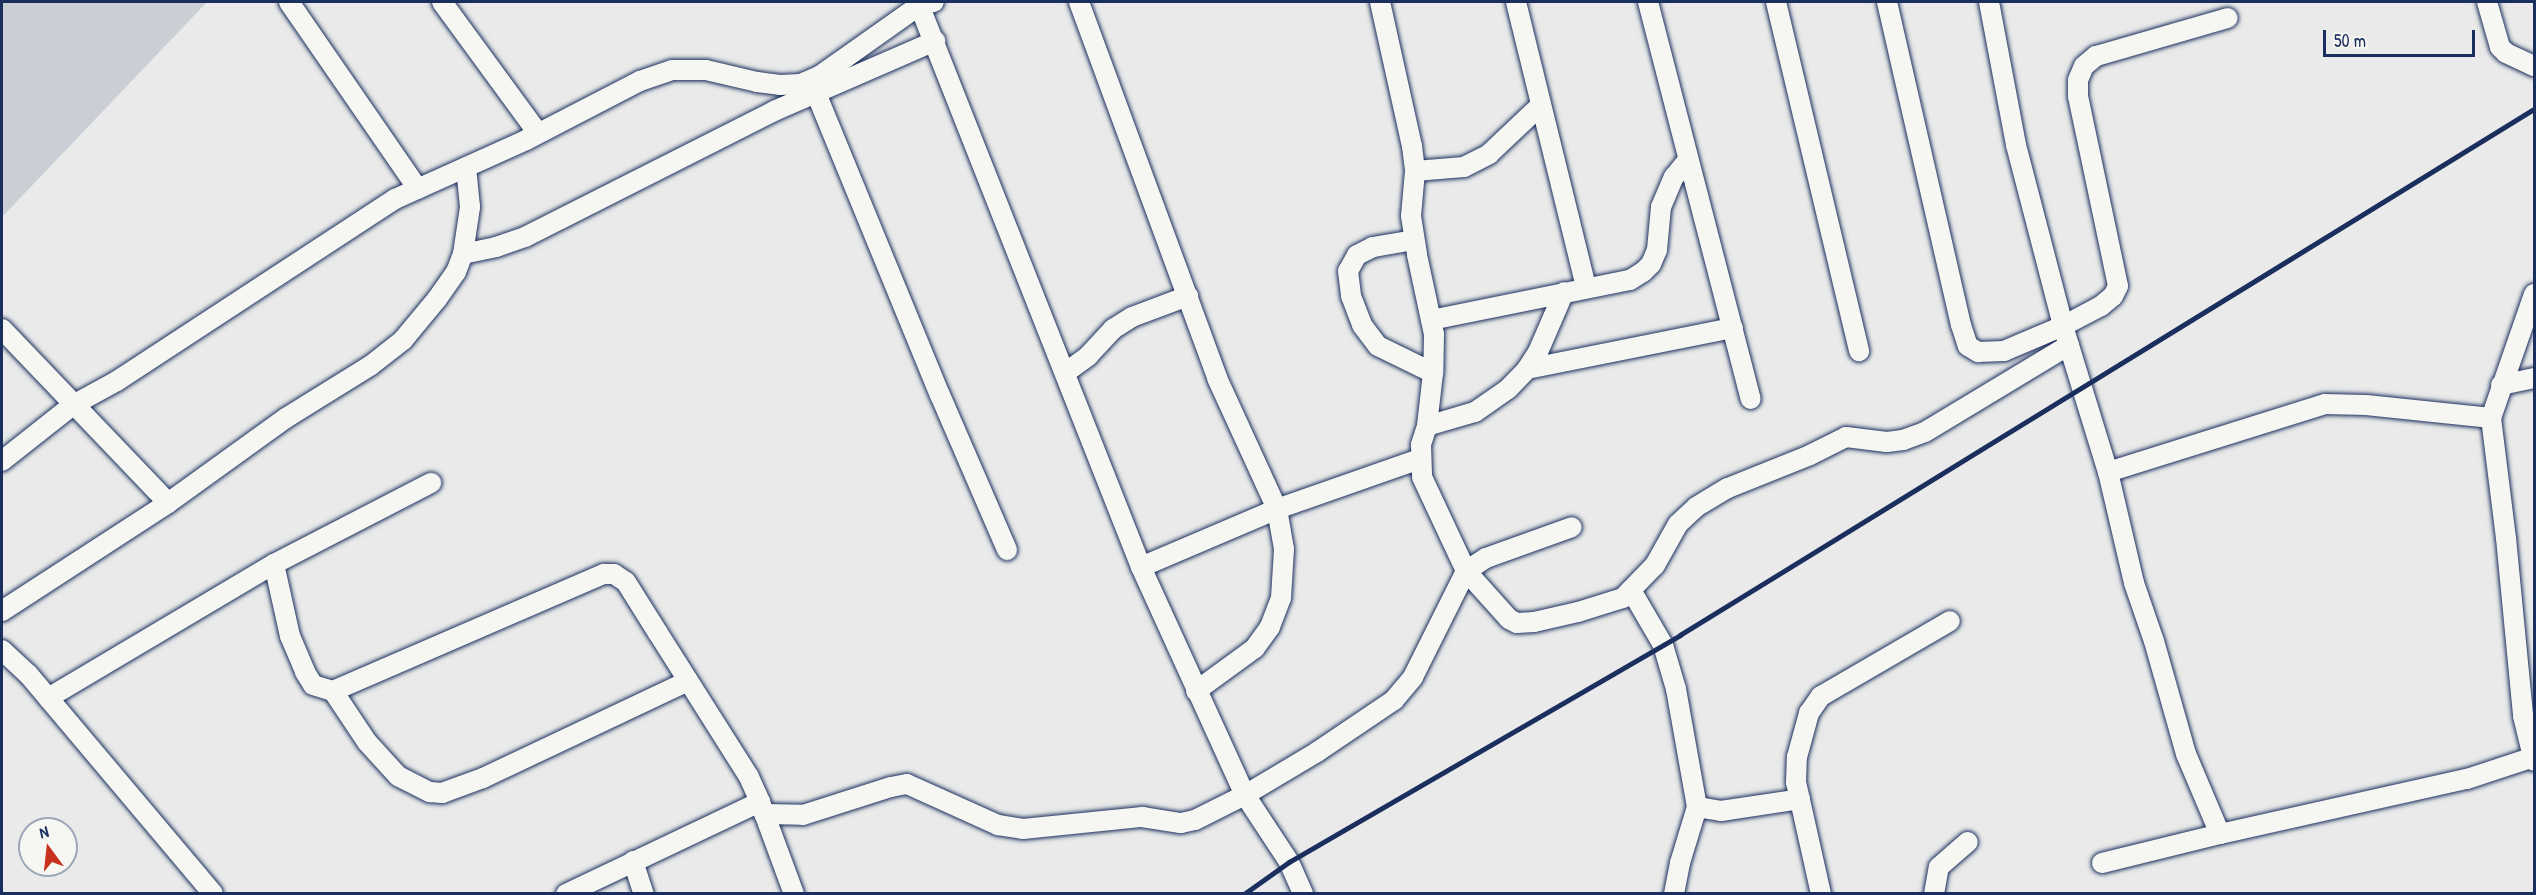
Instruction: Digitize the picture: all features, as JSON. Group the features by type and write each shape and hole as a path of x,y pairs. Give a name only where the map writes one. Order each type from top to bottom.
{"street":[{"path":"289,2 418,189"},
{"path":"1079,2 1217,378 1277,509 1284,549 1281,598 1270,627 1255,648 1196,691"},
{"path":"1380,2 1412,146 1415,171 1411,216 1434,334 1433,373 1427,426 1421,445 1422,477 1466,571 1501,611 1517,624 1578,612 1623,598 1655,565 1678,524 1696,507 1728,488 1810,455 1846,437 1887,442 1903,440 1925,432 2066,336 2113,296 2118,286 2078,96 2078,80 2084,66 2096,56 2228,18"},
{"path":"1516,2 1586,288"},
{"path":"1648,2 1687,161 1751,399"},
{"path":"1776,2 1859,351"},
{"path":"1887,2 1968,346 1978,352 2004,351 2066,336"},
{"path":"1989,2 2016,145 2066,336 2108,472 2134,583 2154,641 2186,754 2220,834"},
{"path":"2487,2 2500,48 2535,66"},
{"path":"445,3 538,133"},
{"path":"2,461 73,405 117,381 395,199 538,133 640,81 672,70 706,70 757,82 780,85 801,84 821,75 924,3 935,41 1141,567 1245,795 1289,862 1303,894"},
{"path":"463,254 496,247 525,237 816,93 935,41"},
{"path":"816,93 940,395 1007,550"},
{"path":"1415,171 1464,167 1490,154 1541,105"},
{"path":"1431,320 1630,280 1651,264 1657,250 1661,207 1674,177 1687,161"},
{"path":"2,611 168,502 286,418 370,366 403,340 438,299 456,272 463,254 470,207 466,167"},
{"path":"1414,240 1373,247 1357,255 1348,271 1351,296 1362,325 1378,346 1433,373"},
{"path":"1427,426 1475,412 1508,390 1527,369 1538,352 1564,292"},
{"path":"2102,863 2467,779 2534,759 2523,716 2506,538 2491,418 2535,294"},
{"path":"1065,373 1088,356 1113,329 1132,317 1188,296"},
{"path":"1527,369 1733,328"},
{"path":"2,329 168,502"},
{"path":"2501,385 2535,378"},
{"path":"2108,472 2325,404 2366,405 2491,418"},
{"path":"1141,567 1277,509 1420,459"},
{"path":"48,698 274,564 431,483"},
{"path":"566,894 633,861 762,808 803,816 891,787 907,784 998,825 1023,829 1142,817 1181,823 1195,820 1245,795 1317,752 1394,700 1413,677 1466,571 1486,558 1572,527"},
{"path":"274,564 290,636 305,672 314,685 333,691 367,742 398,776 430,792 442,793 483,778 688,681"},
{"path":"333,691 604,574 614,574 626,582 749,777 794,894"},
{"path":"1632,590 1663,645 1676,689 1698,807 1680,863 1674,894"},
{"path":"1821,894 1796,782 1797,757 1809,713 1821,696 1950,621"},
{"path":"2,650 28,674 213,894"},
{"path":"1698,807 1721,811 1800,799"},
{"path":"1934,894 1939,867 1968,843"},
{"path":"633,861 644,894"}],"shaded area":[{"path":"2,2 207,2 2,217"}],"railway":[{"path":"1244,894 1289,862 1680,635 2534,109"}]}
